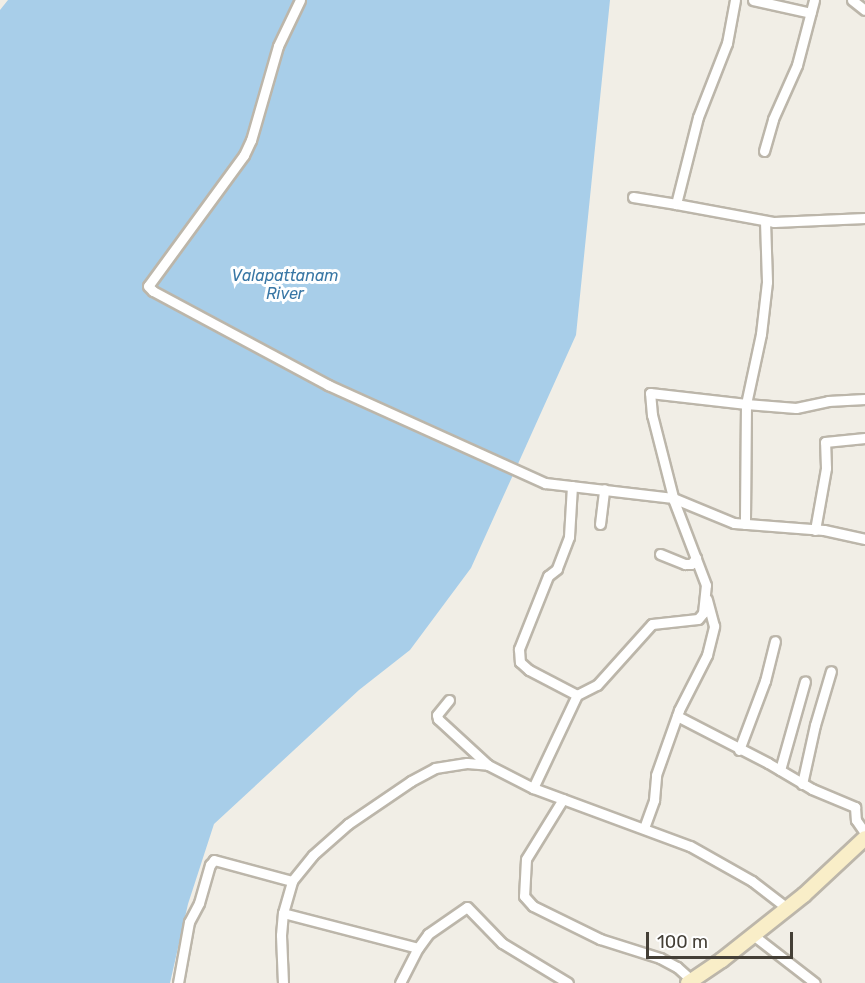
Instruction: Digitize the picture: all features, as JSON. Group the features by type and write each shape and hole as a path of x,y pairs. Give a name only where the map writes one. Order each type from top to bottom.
{"main road":[{"path":"691,982 788,908 864,839"}],"street":[{"path":"300,0 278,46 251,140 243,155 148,285 153,291 238,339 328,385 545,483 673,498 714,517 745,524 815,530 865,539"},
{"path":"676,204 698,117 726,43 735,0"},
{"path":"753,0 811,14"},
{"path":"764,151 773,119 797,65 814,0"},
{"path":"852,0 865,10"},
{"path":"633,197 765,221 865,218"},
{"path":"745,524 746,404 761,334 767,282 765,221"},
{"path":"533,788 576,694 597,685 652,624 698,619 703,613 706,585 673,498 651,415 650,393 796,408 828,401 865,399"},
{"path":"815,530 826,468 825,442 865,438"},
{"path":"572,486 569,537 557,569 548,576 519,649 520,662 530,670 576,694"},
{"path":"600,524 604,489"},
{"path":"660,554 685,564 691,564 696,558"},
{"path":"644,828 654,800 656,775 678,716 701,670 713,634 706,596"},
{"path":"739,750 765,681 775,641"},
{"path":"802,784 815,724 831,672"},
{"path":"780,770 805,681"},
{"path":"449,700 437,715 438,718 488,765 533,788 644,828 700,852 752,881 788,908"},
{"path":"678,716 802,784 855,807 856,820 864,839"},
{"path":"283,983 281,935 284,913 292,881 313,855 348,824 411,781 435,768 448,765 488,765"},
{"path":"563,799 526,860 524,896 533,906 558,920 600,939 660,958 677,967 691,982"},
{"path":"178,983 189,922 199,903 210,865 214,860 292,881"},
{"path":"400,983 428,934 467,907 502,943 568,983"},
{"path":"284,913 418,948"},
{"path":"753,935 815,983"}],"water":[{"name":"Valapattanam River","path":"8,0 610,0 576,335 471,568 410,650 359,690 214,824 188,904 170,983 0,983 0,10"}]}
